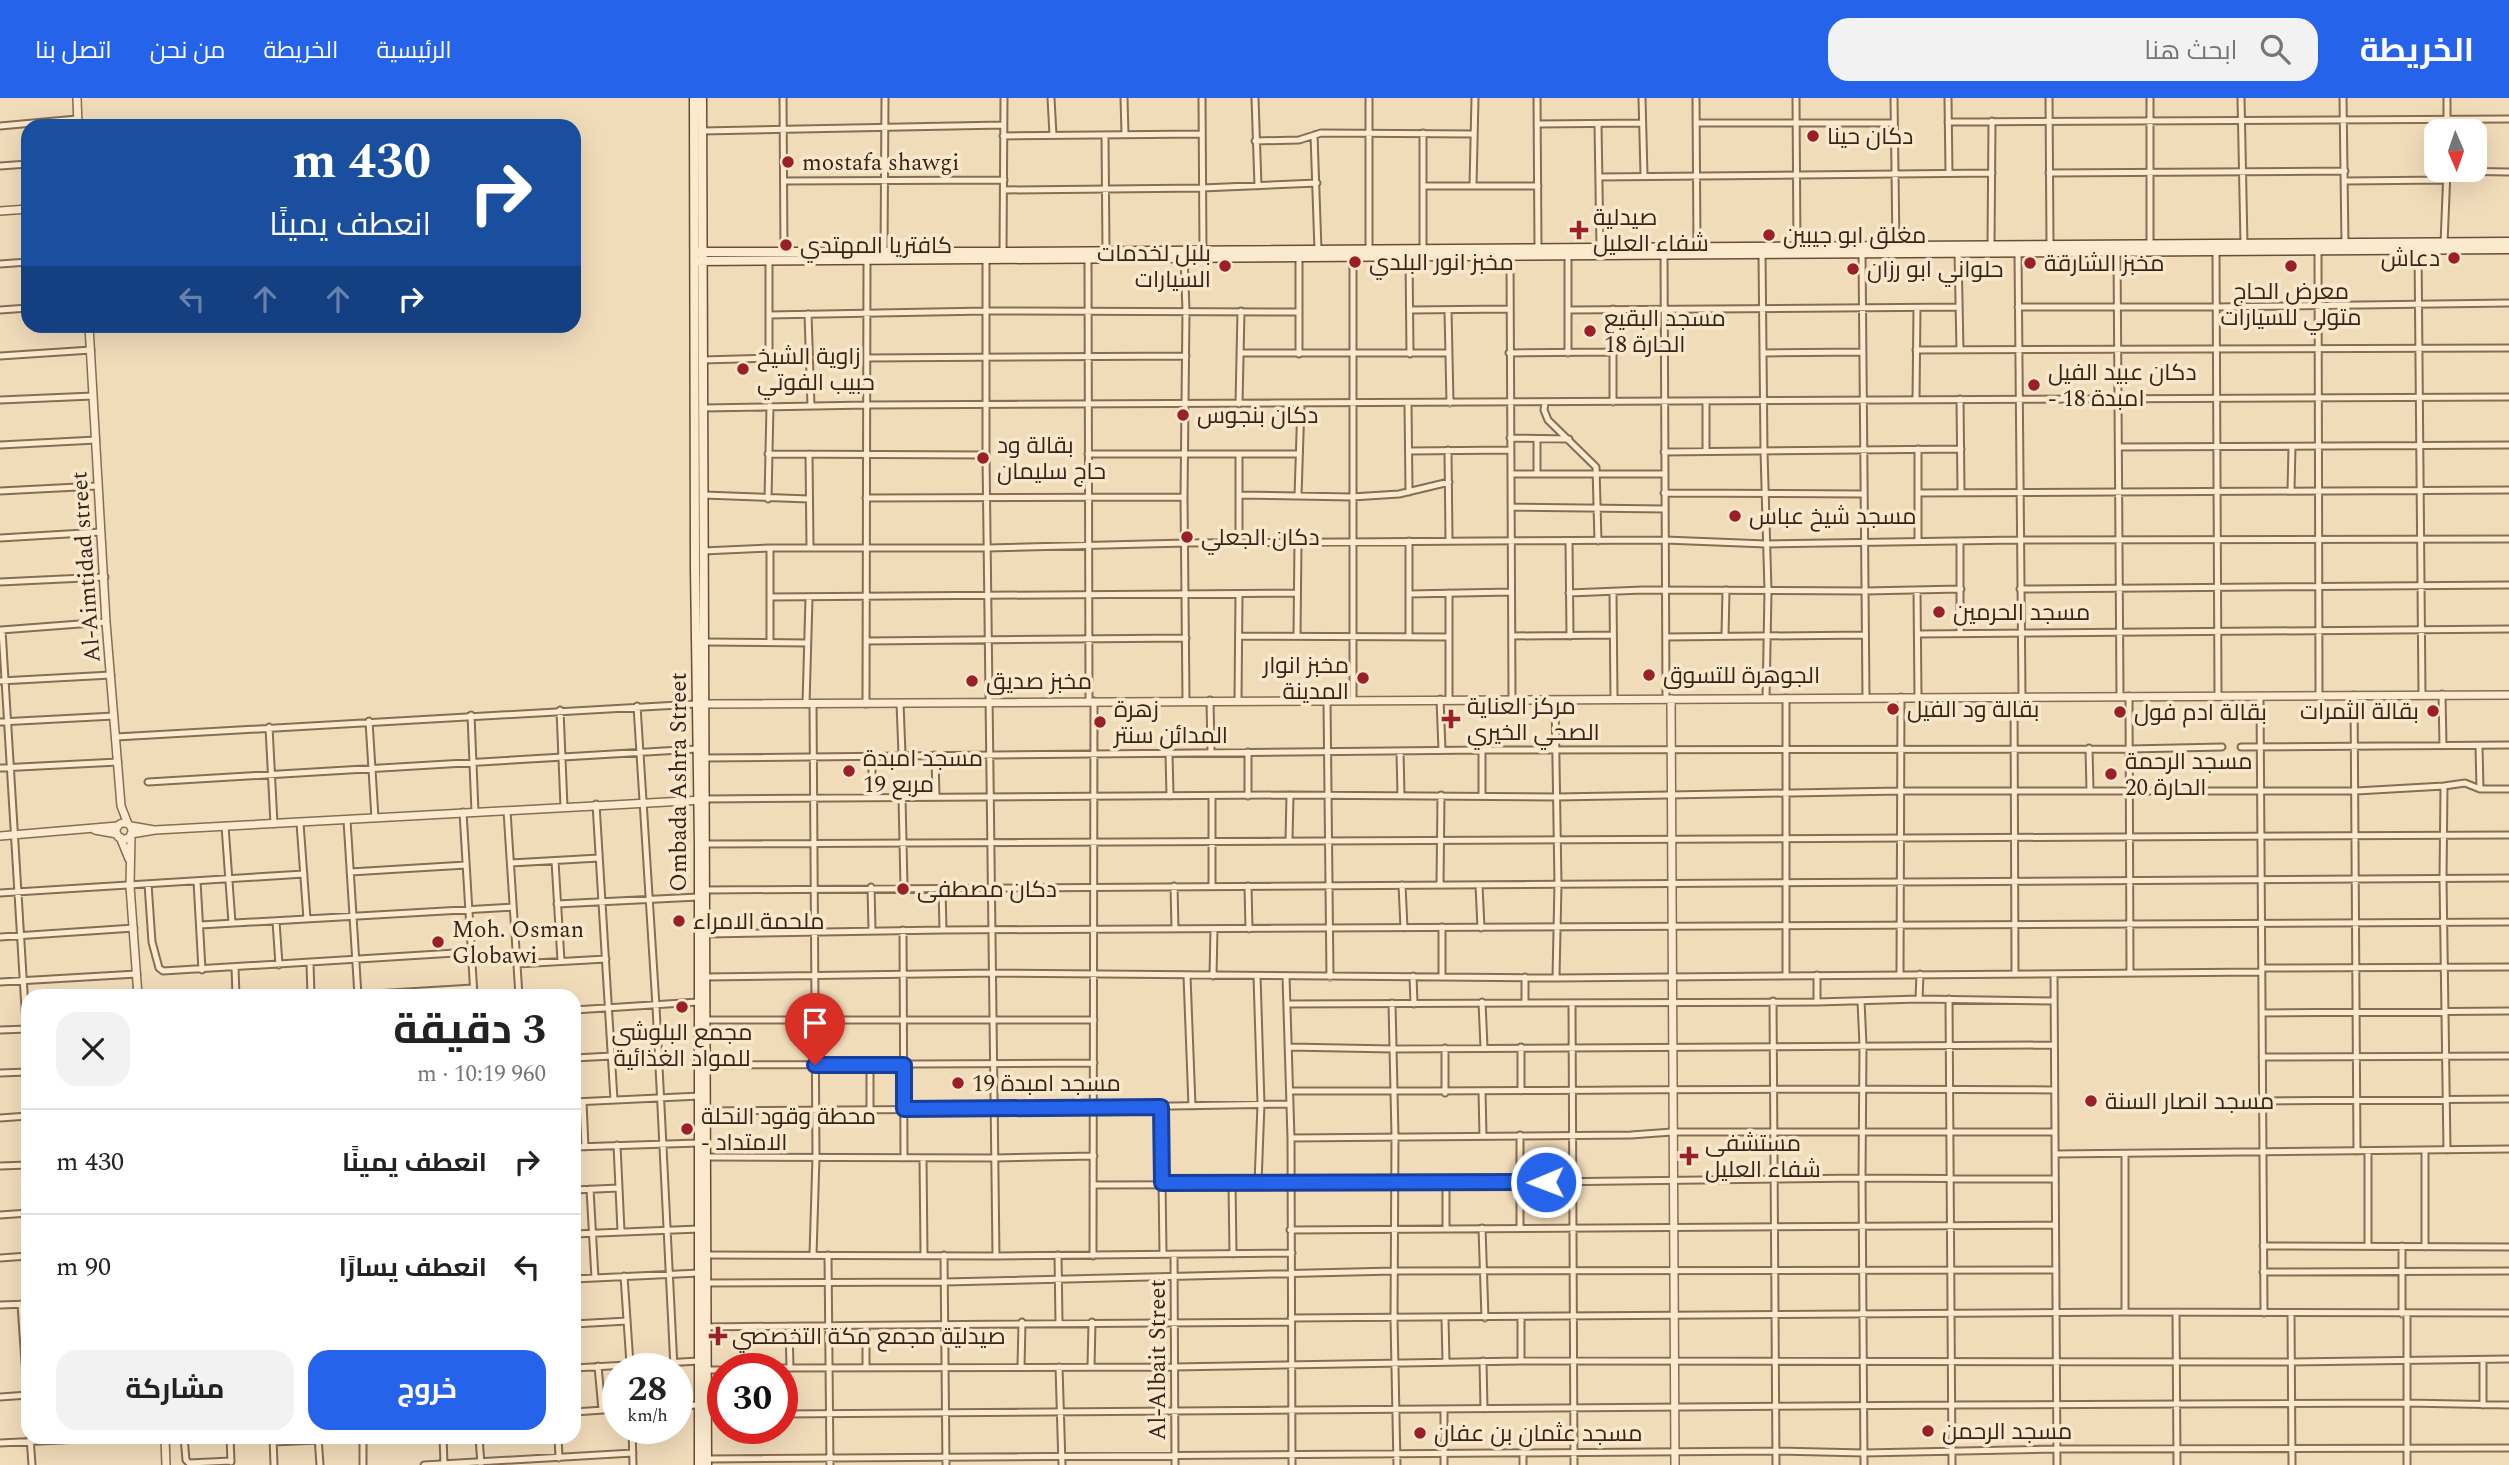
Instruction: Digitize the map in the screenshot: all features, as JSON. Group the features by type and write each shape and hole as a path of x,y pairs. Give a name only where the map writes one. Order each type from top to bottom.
{"main road":[{"name":"Ombada Ashra Street","path":"694,98 703,360 704,642 697,749 706,890 706,1065 699,1143 707,1255 707,1370"},
{"name":"Ombada Ashra Street","path":"699,1465 699,1229 707,1157 698,1002 698,897 705,758 700,704 699,257 702,98"},
{"path":"1369,253 1409,256 1510,252 1538,248 1664,251 1697,248 1762,251 1797,247 1991,245 2318,251 2509,242"},
{"path":"699,257 784,252 884,253 986,259 1106,251 1299,257 1423,249 1568,255 1664,251 2018,252 2150,244 2345,243 2418,250 2444,246 2509,249"},
{"path":"699,257 769,261 867,260 913,256 1088,258 1203,251 1318,250 1352,253"},
{"name":"Ombada Ashra Street","path":"708,1444 708,1462"}],"street":[{"path":"77,98 78,119"},
{"path":"783,98 784,252"},
{"path":"884,253 885,98"},
{"path":"1003,256 1004,98"},
{"path":"1051,98 1052,135"},
{"path":"1124,98 1125,134"},
{"path":"1202,98 1203,251"},
{"path":"1255,98 1258,186"},
{"path":"1369,98 1369,253"},
{"path":"1473,186 1475,98"},
{"path":"1537,98 1538,248"},
{"path":"1642,98 1644,175"},
{"path":"1696,98 1697,248"},
{"path":"1796,98 1797,247"},
{"path":"1894,98 1896,246"},
{"path":"1948,98 1949,173"},
{"path":"2049,98 2050,245"},
{"path":"2150,98 2150,244"},
{"path":"2242,98 2244,244"},
{"path":"2343,98 2345,243"},
{"path":"2447,98 2447,118"},
{"path":"1948,122 2509,119"},
{"path":"1991,245 1992,121"},
{"path":"1538,124 1642,123"},
{"path":"1696,123 1894,123"},
{"path":"1598,124 1600,248"},
{"path":"0,126 21,125"},
{"path":"702,131 1003,125"},
{"path":"1255,141 1299,140 1321,133 1474,134"},
{"path":"1423,133 1423,249"},
{"path":"1003,136 1202,134"},
{"path":"1105,135 1106,251"},
{"path":"1314,135 1318,250"},
{"path":"0,166 21,164"},
{"path":"2049,173 2345,171"},
{"path":"2487,171 2509,172"},
{"path":"1599,177 1992,173"},
{"path":"784,181 1004,180"},
{"path":"2345,181 2424,180"},
{"path":"2444,246 2446,182"},
{"path":"1003,190 1202,188 1317,183"},
{"path":"1423,186 1538,186"},
{"path":"0,211 21,210"},
{"path":"2117,248 2121,633 2130,749 2130,974"},
{"path":"2418,250 2422,694"},
{"path":"1664,251 1664,493 1672,839 1675,1465"},
{"path":"1762,251 1768,591 1766,699"},
{"path":"2216,251 2218,696"},
{"path":"2318,251 2319,695"},
{"path":"1510,252 1512,699"},
{"path":"1958,252 1960,350"},
{"path":"2015,974 2015,748 2020,633 2018,252"},
{"path":"1352,253 1353,699"},
{"path":"1862,253 1866,698"},
{"path":"1183,254 1186,312 1186,701"},
{"path":"1568,255 1568,353"},
{"path":"1409,256 1410,354"},
{"path":"1299,257 1299,354"},
{"path":"1088,258 1089,639 1094,753 1093,1255"},
{"path":"986,259 996,1256"},
{"path":"866,704 867,260"},
{"path":"769,261 769,356"},
{"path":"0,264 21,262"},
{"path":"2018,307 2509,303"},
{"path":"1569,310 1959,307"},
{"path":"1916,400 1917,308"},
{"path":"0,310 21,309"},
{"path":"1410,310 1509,309"},
{"path":"1613,309 1613,402"},
{"path":"1448,310 1450,403"},
{"path":"769,315 987,311 1300,312"},
{"path":"1239,404 1241,311"},
{"path":"808,314 811,406"},
{"name":"Al-Aimtidad street","path":"89,333 106,622 124,830"},
{"path":"1916,350 2509,348"},
{"path":"0,356 90,350"},
{"path":"1509,353 1613,352"},
{"path":"1764,353 1863,352"},
{"path":"1240,353 1448,353"},
{"path":"703,360 769,356 810,357"},
{"path":"867,358 1186,356"},
{"path":"0,400 93,396"},
{"path":"703,408 2509,397"},
{"path":"1961,399 1961,492"},
{"path":"1706,401 1706,451"},
{"path":"1298,496 1301,403"},
{"path":"1545,403 1545,416 1594,464 1598,474 1598,541"},
{"path":"1408,404 1409,492"},
{"path":"768,499 769,407"},
{"path":"1510,438 1569,439"},
{"path":"1537,439 1537,474"},
{"path":"0,445 96,440"},
{"path":"2119,447 2509,445"},
{"path":"2291,490 2292,447"},
{"path":"1918,449 1918,541"},
{"path":"1664,452 1961,449"},
{"path":"1448,450 1449,541"},
{"path":"1410,451 1510,450"},
{"path":"768,454 986,455"},
{"path":"809,454 810,548"},
{"path":"1088,454 1298,454"},
{"path":"1238,454 1239,543"},
{"path":"1511,474 1664,474"},
{"path":"1239,495 1352,497 1409,492 1449,482"},
{"path":"0,491 97,486"},
{"path":"1918,493 2509,490"},
{"path":"1664,493 1864,494"},
{"path":"704,495 809,499"},
{"path":"866,498 1184,497"},
{"path":"1511,507 1665,509"},
{"path":"0,538 101,532"},
{"path":"704,551 1409,541 1665,541 1766,544 2509,538"},
{"path":"1409,541 1409,636"},
{"path":"1569,541 1570,636"},
{"path":"1960,633 1961,541"},
{"path":"1297,636 1298,542"},
{"path":"770,548 770,641"},
{"path":"0,583 105,577"},
{"path":"2020,589 2509,585"},
{"path":"1569,593 1961,589"},
{"path":"1725,636 1726,590"},
{"path":"1917,590 1918,697"},
{"path":"1409,594 1511,592"},
{"path":"770,597 1297,593"},
{"path":"1442,750 1449,593"},
{"path":"1613,593 1614,699"},
{"path":"1238,700 1239,594"},
{"path":"809,598 807,643 813,756 815,976 814,1255"},
{"path":"24,989 1,630 106,622"},
{"path":"1918,634 2509,629"},
{"path":"1513,636 1613,635"},
{"path":"1667,636 1865,635"},
{"path":"1239,636 1448,636"},
{"path":"867,641 1186,638"},
{"path":"704,642 807,643"},
{"path":"3,681 111,675"},
{"path":"2442,694 2443,746"},
{"path":"2260,695 2264,1313"},
{"path":"2354,695 2357,1151"},
{"path":"116,737 700,704 2509,695"},
{"path":"1900,974 1901,697"},
{"path":"1786,698 1786,975"},
{"path":"1210,700 1211,752"},
{"path":"1327,701 1330,977"},
{"path":"1555,701 1558,884 1556,978"},
{"path":"900,703 902,754"},
{"path":"637,706 656,1006 673,1353"},
{"path":"560,710 564,807"},
{"path":"471,715 475,812"},
{"path":"0,722 114,716"},
{"path":"369,721 375,818"},
{"path":"269,727 274,824"},
{"path":"2241,747 2509,745"},
{"path":"2479,746 2480,789"},
{"path":"705,758 1442,750 2222,747"},
{"path":"2089,748 2090,791"},
{"path":"148,782 697,749"},
{"path":"1482,750 1482,795"},
{"path":"1400,751 1401,796"},
{"path":"1248,752 1248,796"},
{"path":"1169,753 1170,796"},
{"path":"872,755 872,797"},
{"path":"935,755 936,797"},
{"path":"0,768 118,762"},
{"path":"0,836 94,830 151,831 644,801 872,797 1557,797 1900,792 2356,791 2465,783 2480,789 2509,789"},
{"path":"2444,786 2443,923 2447,1150"},
{"path":"1289,840 1290,795"},
{"path":"1440,885 1441,795"},
{"path":"902,797 904,887"},
{"path":"1212,797 1212,886"},
{"path":"596,804 614,1100"},
{"path":"507,811 519,989"},
{"path":"457,989 473,988 463,812"},
{"path":"347,820 358,989"},
{"path":"300,822 307,919"},
{"path":"225,826 232,923"},
{"path":"124,830 130,856 137,989"},
{"path":"130,856 151,831"},
{"path":"705,844 2509,835"},
{"path":"511,863 599,858"},
{"path":"555,861 561,961"},
{"path":"350,872 466,865"},
{"path":"0,893 304,874"},
{"path":"706,890 2509,878"},
{"path":"197,881 202,970"},
{"path":"148,884 152,942 159,968 163,971 471,953"},
{"path":"1402,885 1404,928"},
{"path":"1479,885 1481,928"},
{"path":"1174,886 1175,929"},
{"path":"1248,886 1249,929"},
{"path":"871,887 872,930"},
{"path":"942,888 943,930"},
{"path":"558,904 698,897"},
{"path":"200,925 513,907"},
{"path":"276,921 279,965"},
{"path":"706,934 872,930 2509,922"},
{"path":"1442,928 1443,976"},
{"path":"0,937 134,929"},
{"path":"1213,976 1214,929"},
{"path":"903,930 904,1158"},
{"path":"517,964 606,959"},
{"path":"310,963 311,989"},
{"path":"235,967 236,989"},
{"path":"706,977 993,973 1094,976 1672,978 2509,967"},
{"path":"0,982 136,974"},
{"path":"1919,999 1920,974"},
{"path":"2054,974 2057,1465"},
{"path":"1817,975 1817,1002"},
{"path":"1187,976 1192,1106"},
{"path":"1256,976 1261,1104 1258,1183"},
{"path":"1286,976 1291,1138 1292,1465"},
{"path":"1413,976 1414,1004"},
{"path":"1525,977 1525,1003"},
{"path":"1288,1004 1817,1002 1919,999 2054,1001"},
{"path":"1949,999 1952,1465"},
{"path":"1773,1001 1776,1465"},
{"path":"1861,1001 1864,1465"},
{"path":"581,1010 698,1002"},
{"path":"1482,1002 1484,1047"},
{"path":"1392,1003 1397,1465"},
{"path":"1572,1003 1574,1465"},
{"path":"2262,1013 2509,1011"},
{"path":"706,1020 1094,1020"},
{"path":"0,1030 21,1029"},
{"path":"1289,1047 1393,1049 2054,1045"},
{"path":"1521,1047 1521,1091"},
{"path":"1445,1048 1445,1093"},
{"path":"581,1058 612,1056"},
{"path":"2262,1057 2509,1056"},
{"path":"706,1065 1094,1063"},
{"path":"870,1065 870,1109"},
{"path":"0,1073 21,1072"},
{"path":"1290,1091 1445,1093 1863,1088 2054,1090"},
{"path":"1482,1091 1483,1136"},
{"path":"585,1147 583,1101 703,1096"},
{"path":"2262,1101 2509,1099"},
{"path":"706,1111 1290,1104"},
{"path":"1161,1107 1163,1254"},
{"path":"0,1118 21,1116"},
{"path":"1291,1138 1631,1135 1672,1132 2055,1132"},
{"path":"1520,1135 1520,1227"},
{"path":"581,1147 699,1143"},
{"path":"617,1145 621,1231"},
{"path":"2055,1154 2509,1149"},
{"path":"2425,1150 2425,1247"},
{"path":"2368,1151 2368,1246"},
{"path":"2125,1154 2125,1312"},
{"path":"707,1157 1094,1156"},
{"path":"923,1158 924,1254"},
{"path":"0,1166 21,1165"},
{"path":"1094,1185 1862,1178 2055,1179"},
{"path":"1232,1183 1233,1254"},
{"path":"1446,1183 1447,1228"},
{"path":"581,1190 618,1188"},
{"path":"590,1189 595,1278"},
{"path":"0,1215 21,1214"},
{"path":"1290,1230 2055,1225"},
{"path":"1482,1228 1485,1318"},
{"path":"581,1234 699,1229"},
{"path":"2263,1246 2509,1247"},
{"path":"2402,1246 2407,1361 2407,1465"},
{"path":"707,1255 1292,1253"},
{"name":"Al-Albait Street","path":"1174,1254 1175,1465"},
{"path":"828,1255 830,1462"},
{"path":"944,1255 946,1465"},
{"path":"1058,1255 1059,1322"},
{"path":"0,1258 21,1256"},
{"path":"706,1283 1175,1278 1394,1271 2056,1270"},
{"path":"2263,1272 2509,1271"},
{"path":"581,1279 699,1273"},
{"path":"624,1276 628,1353"},
{"path":"0,1305 21,1304"},
{"path":"2176,1312 2177,1465"},
{"path":"2291,1313 2292,1465"},
{"path":"706,1327 1674,1315 2509,1313"},
{"path":"1445,1318 1446,1362"},
{"path":"1521,1318 1521,1361"},
{"path":"581,1324 627,1321"},
{"path":"1021,1367 1022,1322"},
{"path":"1091,1367 1092,1322"},
{"path":"789,1326 790,1353"},
{"path":"866,1326 866,1368"},
{"path":"798,1368 1174,1367 1521,1361 2291,1362 2509,1359"},
{"path":"2483,1360 2483,1405"},
{"path":"693,1362 699,1361"},
{"path":"1483,1362 1484,1409"},
{"path":"581,1412 602,1410 598,1366"},
{"path":"581,1367 602,1366"},
{"path":"1059,1367 1062,1465"},
{"path":"0,1397 21,1396"},
{"path":"693,1405 699,1405"},
{"path":"798,1413 1953,1405 2509,1405"},
{"path":"1444,1409 1444,1465"},
{"path":"0,1443 21,1440"},
{"path":"30,1444 32,1465"},
{"path":"165,1444 166,1465"},
{"path":"185,1444 186,1460 189,1463 231,1463 230,1444"},
{"path":"273,1444 274,1465"},
{"path":"318,1444 320,1465"},
{"path":"363,1444 363,1465"},
{"path":"443,1444 444,1464"},
{"path":"480,1444 481,1463"},
{"path":"558,1444 559,1458"},
{"path":"633,1444 633,1465"},
{"path":"708,1462 1397,1453 2509,1448"},
{"path":"424,1465 529,1462 633,1453"},
{"path":"1523,1453 1523,1465"},
{"path":"604,1456 604,1465"},
{"path":"1023,1456 1023,1465"},
{"path":"1094,1456 1094,1465"}],"place":[{"name":"دكان حينا","path":"1813,136"},
{"name":"mostafa shawgi","path":"788,162"},
{"name":"صيدلية شفاء العليل","path":"1579,230"},
{"name":"مغلق ابو جيبين","path":"1769,235"},
{"name":"كافتريا المهتدي","path":"786,245"},
{"name":"دعاش","path":"2454,258"},
{"name":"مخبز انور البلدي","path":"1355,262"},
{"name":"مخبز الشارقة","path":"2030,263"},
{"name":"بلبل لخدمات السيارات","path":"1225,266"},
{"name":"معرض الحاج متولي للسيارات","path":"2291,266"},
{"name":"حلواني ابو رزان","path":"1853,269"},
{"name":"مسجد البقيع الحارة 18","path":"1590,331"},
{"name":"زاوية الشيخ حبيب الفوتي","path":"743,369"},
{"name":"دكان عبيد الفيل - امبدة 18","path":"2034,385"},
{"name":"دكان بنجوس","path":"1183,415"},
{"name":"بقالة ود حاج سليمان","path":"983,458"},
{"name":"مسجد شيخ عباس","path":"1735,516"},
{"name":"دكان الجعلي","path":"1187,537"},
{"name":"مسجد الحرمين","path":"1939,612"},
{"name":"الجوهرة للتسوق","path":"1649,675"},
{"name":"مخبز انوار المدينة","path":"1363,678"},
{"name":"مخبز صديق","path":"972,681"},
{"name":"بقالة ود الفيل","path":"1893,709"},
{"name":"بقالة الثمرات","path":"2433,711"},
{"name":"بقالة ادم فول","path":"2120,712"},
{"name":"مركز العناية الصحي الخيري","path":"1451,719"},
{"name":"زهرة المدائن سنتر","path":"1100,722"},
{"name":"مسجد امبدة مربع 19","path":"849,771"},
{"name":"مسجد الرحمة الحارة 20","path":"2111,774"},
{"name":"دكان مصطفى","path":"903,889"},
{"name":"ملحمة الامراء","path":"679,921"},
{"name":"Moh. Osman Globawi","path":"438,942"},
{"name":"مجمع البلوشي للمواد الغذائية","path":"682,1007"},
{"name":"مسجد امبدة 19","path":"958,1083"},
{"name":"مسجد انصار السنة","path":"2091,1101"},
{"name":"محطة وقود النحلة - الامتداد","path":"687,1129"},
{"name":"مستشفى شفاء العليل","path":"1689,1156"},
{"name":"صيدلية مجمع مكة التخصصي","path":"718,1336"},
{"name":"مسجد الرحمن","path":"1928,1431"},
{"name":"مسجد عثمان بن عفان","path":"1420,1433"}],"route":[{"path":"815,1065 904,1065 904,1109 1161,1107 1162,1183 1546,1182"}]}
